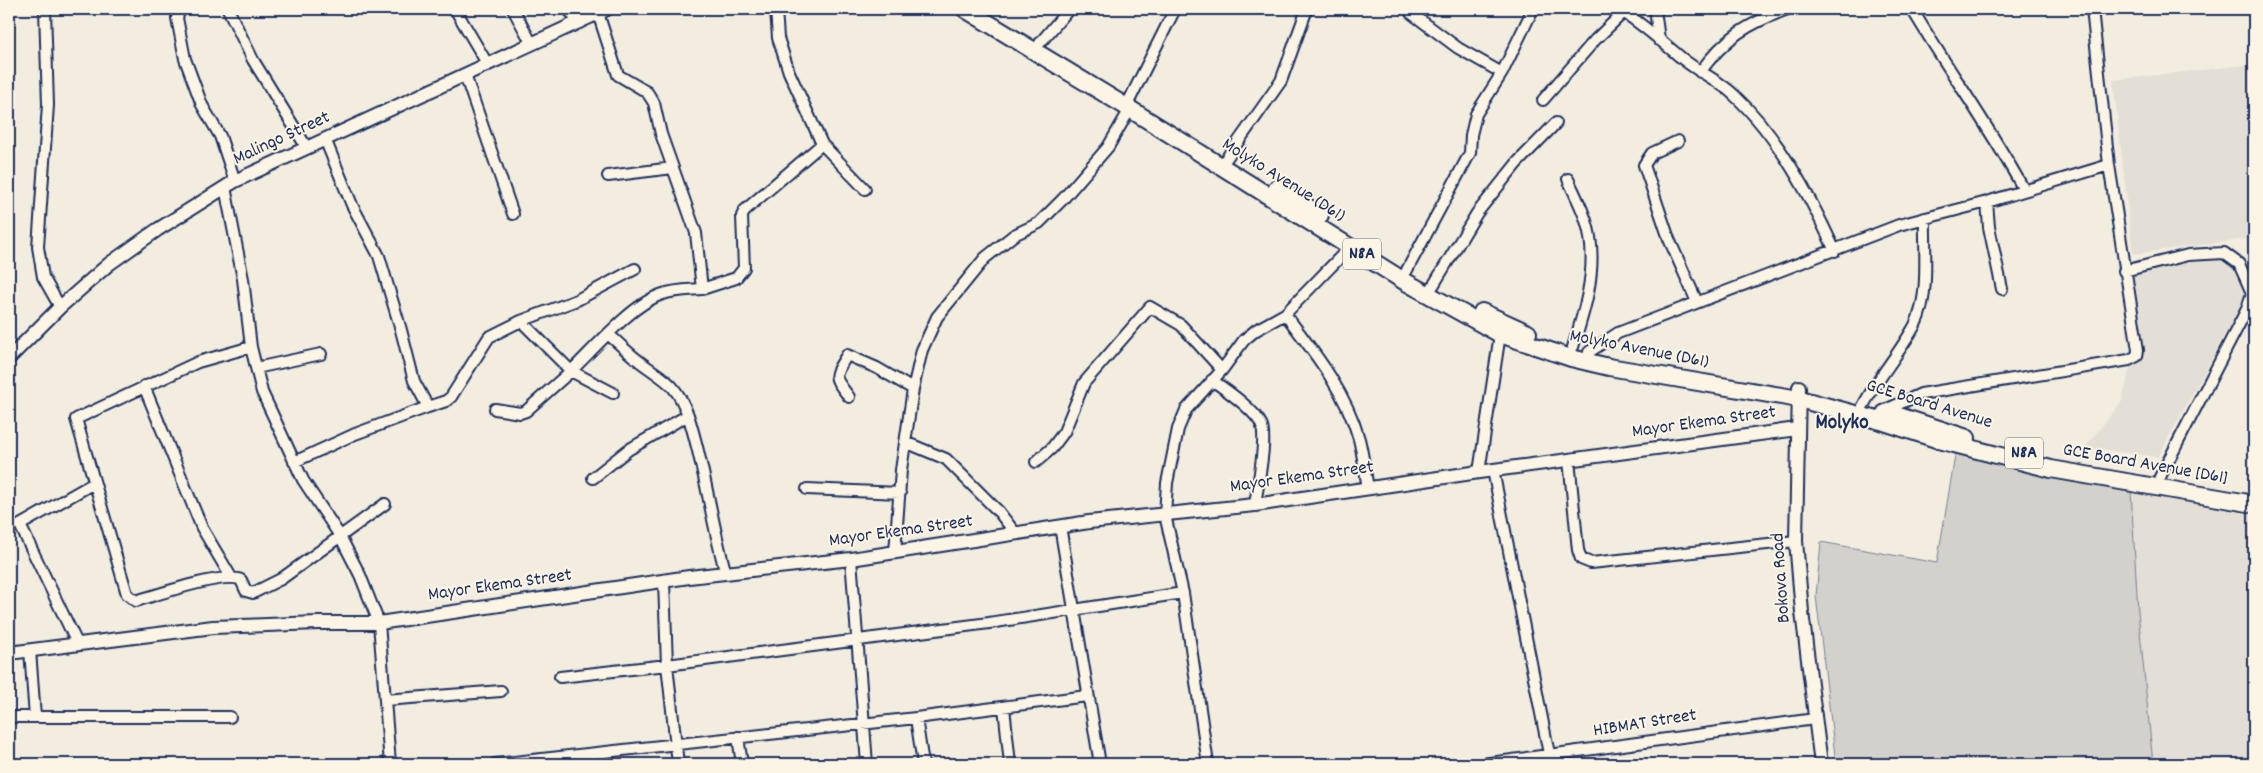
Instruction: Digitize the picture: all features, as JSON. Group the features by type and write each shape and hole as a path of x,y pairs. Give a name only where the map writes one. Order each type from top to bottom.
{"highway":[{"name":"Molyko Avenue (D61)","path":"965,9 1130,104 1433,286 1502,322 1543,339 1589,352 1799,393"},
{"name":"Molyko Avenue (D61)","path":"986,9 1130,104"},
{"name":"Molyko Avenue (D61)","path":"1223,161 1350,247 1428,295 1500,334 1570,358 1609,367 1799,393"},
{"name":"GCE Board Avenue","path":"1799,393 1883,411 2014,451 2052,460 2160,477 2254,495"},
{"name":"GCE Board Avenue [D61]","path":"1799,393 1939,440 2050,469 2254,504"}],"street":[{"path":"45,9 48,105 38,247 43,277 60,307"},
{"path":"180,9 177,18 185,59 202,105 220,136 230,184 251,347 262,392 303,480 340,536 364,584 379,623 390,764"},
{"path":"228,9 253,60 307,148"},
{"path":"455,9 488,65"},
{"path":"513,9 532,44"},
{"path":"568,9 579,23"},
{"path":"776,9 778,38 786,64 822,144 865,190"},
{"path":"1040,43 1069,9"},
{"path":"895,553 900,493 913,389 926,339 937,317 985,258 1014,235 1043,219 1108,147 1176,9"},
{"path":"1223,161 1280,81 1307,9"},
{"path":"1414,9 1411,13 1447,40 1502,73"},
{"path":"1407,270 1470,153 1471,135 1476,114 1502,73 1533,9"},
{"path":"1655,9 1660,40"},
{"path":"1700,72 1724,43 1742,28 1788,9"},
{"path":"1912,9 1941,58 1998,141 2024,190"},
{"path":"1883,411 1921,394 2134,359 2138,350 2124,271 2109,165 2092,9"},
{"path":"603,11 618,75 652,97 661,134 696,233 702,289"},
{"name":"Malingo Street","path":"9,358 60,307 109,264 157,230 230,184 603,11"},
{"path":"1544,100 1621,11 1700,72 1735,95 1768,133 1810,199 1835,251"},
{"path":"465,75 514,214"},
{"path":"1433,286 1477,213 1516,163 1556,123"},
{"path":"325,139 352,205 379,256 414,381 428,407"},
{"path":"1678,141 1652,153 1644,165 1669,239 1697,302"},
{"path":"495,409 520,413 526,411 571,371 634,310 653,298 669,292 702,289 736,278 744,268 742,216 745,210 822,144"},
{"path":"1589,352 1618,333 1835,251 1887,229 1987,202 2109,165"},
{"path":"608,176 673,168"},
{"path":"1568,179 1590,236 1591,257 1588,293 1573,347"},
{"path":"1987,202 1988,227 2002,288"},
{"path":"1863,406 1872,388 1915,324 1920,311 1925,273 1925,218"},
{"path":"1208,764 1183,592 1165,515 1167,483 1178,429 1186,410 1222,370 1244,340 1256,330 1285,314 1350,247"},
{"path":"2124,271 2188,255 2224,253 2239,264 2252,293 2247,309 2160,477"},
{"path":"294,462 355,434 446,401 451,397 488,337 521,321 577,300 635,269"},
{"path":"1036,462 1052,448 1064,432 1084,383 1150,307 1181,324 1222,370"},
{"path":"1285,314 1321,361 1351,419 1359,438 1368,488"},
{"path":"521,321 571,371 613,393"},
{"path":"1479,472 1500,334"},
{"path":"609,335 639,361 665,377 681,397 700,449 717,541 726,574"},
{"path":"251,347 198,362 76,419 127,594 136,602 182,587 231,577 241,580 246,591 253,593 281,578 384,504"},
{"path":"256,368 321,354"},
{"path":"849,397 835,378 835,373 847,355 877,368 913,389"},
{"path":"1212,380 1242,403 1260,422 1263,439 1255,505"},
{"path":"144,386 198,520 231,577"},
{"name":"Bokova Road","path":"1799,393 1796,541 1821,764"},
{"path":"592,478 628,450 688,415"},
{"name":"Mayor Ekema Street","path":"9,653 213,627 379,623 664,581 895,553 1060,526 1255,505 1493,470 1798,429"},
{"path":"906,442 946,459 999,512 1016,534"},
{"path":"1569,460 1578,550 1581,559 1591,563 1796,541"},
{"path":"1493,470 1551,760"},
{"path":"77,643 20,525 94,483"},
{"path":"808,489 900,493"},
{"path":"1060,526 1087,696 1100,764"},
{"path":"851,559 867,764"},
{"path":"664,581 668,665 678,764"},
{"path":"560,677 857,642 1183,592"},
{"path":"30,650 35,716"},
{"path":"385,700 501,691"},
{"path":"494,764 555,761 738,737 916,718 1087,696"},
{"path":"1004,707 1010,764"},
{"path":"9,717 230,716"},
{"path":"916,718 922,764"},
{"name":"HIBMAT Street","path":"1482,764 1551,760 1689,735 1815,719"},
{"path":"738,737 742,764"}],"shaded area":[{"path":"2254,64 2254,271 2246,239 2133,254 2113,80"},
{"path":"2212,254 2237,263 2245,286 2244,300 2158,457 2085,447 2122,401 2131,363 2142,361 2143,352 2131,273"},
{"path":"1956,450 2048,474 2131,491 2138,611 2153,764 1836,764 1816,596 1821,542 1937,563"},
{"path":"2131,491 2254,515 2254,764 2153,764 2138,611"}],"district":[{"name":"Molyko","path":"1842,424"}]}
